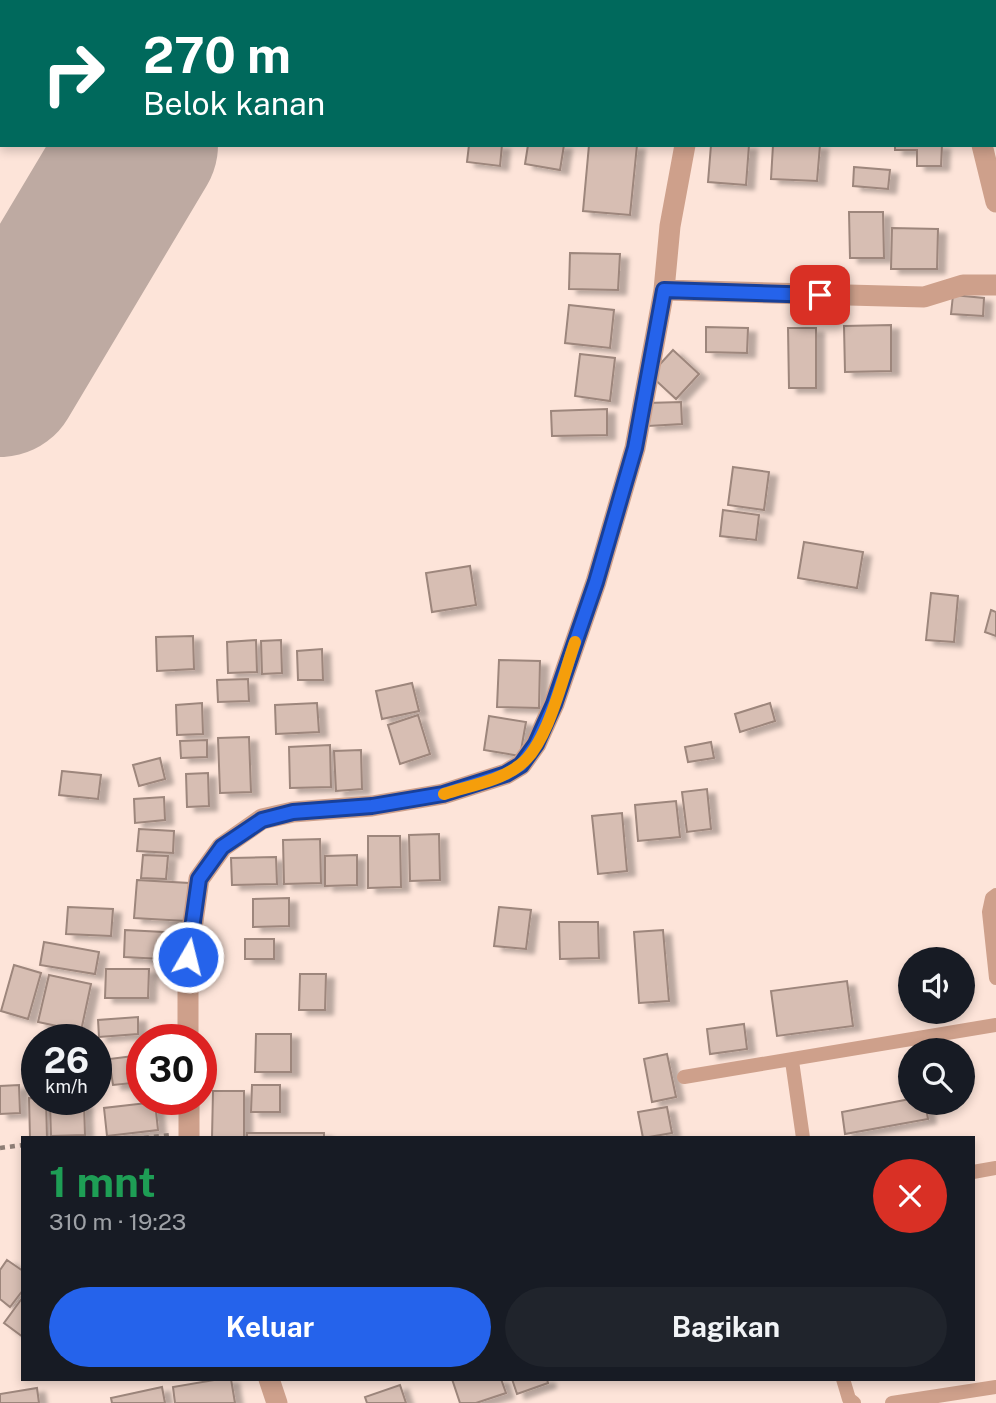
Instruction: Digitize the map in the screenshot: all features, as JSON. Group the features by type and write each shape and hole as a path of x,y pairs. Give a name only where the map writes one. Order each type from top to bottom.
{"street":[{"path":"188,1024 188,957 199,879 222,847 262,820 293,812 372,806 443,794 506,774 521,765 536,744 554,704 596,582 635,448 664,290 670,226 685,147"},
{"path":"982,147 996,202"},
{"path":"664,290 924,297 962,285 996,285"},
{"path":"188,1115 189,1136"},
{"path":"271,1381 277,1403"}],"lane":[{"path":"996,895 992,898 989,912 996,978"},
{"path":"684,1077 996,1025"},
{"path":"792,1061 803,1136"},
{"path":"975,1172 996,1168"},
{"path":"844,1381 849,1399 854,1403"},
{"path":"892,1403 996,1387"}],"path":[{"path":"0,1148 21,1145"}],"building":[{"path":"469,147 502,147 500,166 467,162"},
{"path":"528,147 564,147 560,170 525,164"},
{"path":"589,147 637,147 630,215 583,211"},
{"path":"711,147 749,147 746,185 708,182"},
{"path":"773,147 820,147 817,181 771,179"},
{"path":"895,147 942,147 941,166 917,166 917,150 895,150"},
{"path":"854,167 890,170 888,189 853,186"},
{"path":"849,212 883,212 884,258 850,258"},
{"path":"892,228 938,229 937,269 891,269"},
{"path":"570,253 620,254 618,290 569,289"},
{"path":"953,295 984,298 983,316 951,314"},
{"path":"569,305 614,310 610,348 565,343"},
{"path":"891,325 891,371 845,372 844,326"},
{"path":"706,327 748,328 747,353 706,352"},
{"path":"788,328 816,328 816,388 789,388"},
{"path":"673,350 699,374 676,399 650,375"},
{"path":"580,354 615,358 610,401 575,396"},
{"path":"681,402 682,424 648,426 647,403"},
{"path":"607,409 607,435 552,436 551,411"},
{"path":"733,467 769,472 764,510 728,505"},
{"path":"723,510 759,515 756,540 720,536"},
{"path":"804,542 863,552 857,588 798,578"},
{"path":"470,566 476,605 432,612 426,573"},
{"path":"931,593 958,596 954,642 926,640"},
{"path":"991,610 996,612 996,636 985,632"},
{"path":"193,636 194,669 157,671 156,637"},
{"path":"256,640 257,672 228,673 227,642"},
{"path":"281,640 282,673 262,674 261,641"},
{"path":"322,649 323,680 298,680 297,651"},
{"path":"499,660 540,661 539,708 497,707"},
{"path":"248,679 249,701 218,702 217,680"},
{"path":"412,683 419,711 382,719 376,691"},
{"path":"202,703 203,734 177,735 176,705"},
{"path":"317,703 319,732 276,734 275,705"},
{"path":"770,703 775,721 740,732 735,714"},
{"path":"418,715 430,754 400,764 388,725"},
{"path":"489,716 526,722 520,756 484,750"},
{"path":"249,737 251,792 220,793 218,738"},
{"path":"207,740 207,757 181,758 180,741"},
{"path":"711,742 714,758 688,762 685,747"},
{"path":"330,745 331,787 290,788 289,747"},
{"path":"361,750 362,789 336,791 334,751"},
{"path":"160,758 165,779 139,786 133,765"},
{"path":"62,771 101,775 98,799 59,795"},
{"path":"208,773 209,806 187,807 186,774"},
{"path":"707,789 711,829 687,832 682,792"},
{"path":"164,797 165,820 135,823 134,799"},
{"path":"676,801 680,837 638,841 635,805"},
{"path":"622,813 627,871 598,874 592,816"},
{"path":"139,829 174,831 173,853 137,851"},
{"path":"439,834 440,880 410,881 409,835"},
{"path":"368,836 400,836 401,887 368,888"},
{"path":"320,839 321,883 284,884 283,840"},
{"path":"143,855 168,856 166,879 141,878"},
{"path":"357,855 357,885 325,886 325,856"},
{"path":"276,857 277,884 232,885 231,858"},
{"path":"137,880 189,883 186,921 134,918"},
{"path":"289,898 289,926 253,927 253,899"},
{"path":"68,907 113,909 111,936 66,934"},
{"path":"499,907 531,910 526,949 494,946"},
{"path":"559,922 598,922 599,958 560,959"},
{"path":"125,930 164,932 162,959 124,957"},
{"path":"663,930 669,1001 639,1003 634,932"},
{"path":"245,939 274,939 274,959 245,959"},
{"path":"44,942 99,952 95,974 40,965"},
{"path":"14,965 41,973 28,1019 1,1011"},
{"path":"106,969 149,969 148,998 105,998"},
{"path":"300,974 326,974 325,1010 299,1010"},
{"path":"49,975 91,984 82,1024 38,1022"},
{"path":"847,981 853,1026 777,1036 771,991"},
{"path":"138,1017 138,1024 126,1024 126,1035 112,1036 112,1024 98,1024 98,1020"},
{"path":"744,1024 747,1049 710,1054 707,1029"},
{"path":"256,1034 291,1034 291,1072 255,1072"},
{"path":"667,1054 676,1097 652,1102 644,1059"},
{"path":"126,1057 126,1084 113,1085 112,1059"},
{"path":"19,1085 20,1113 0,1114 0,1086"},
{"path":"252,1085 280,1085 280,1112 251,1112"},
{"path":"217,1091 244,1091 244,1136 212,1136 212,1115 217,1115"},
{"path":"898,1101 898,1115 927,1115 928,1119 845,1134 842,1112"},
{"path":"126,1105 126,1115 156,1115 158,1130 107,1136 105,1115 112,1115 112,1107"},
{"path":"667,1107 672,1133 643,1136 638,1112"},
{"path":"29,1115 46,1115 47,1136 30,1136"},
{"path":"50,1115 84,1115 85,1135 51,1136"},
{"path":"247,1133 324,1133 324,1136 247,1136"},
{"path":"7,1260 21,1270 21,1293 10,1307 0,1299 0,1270"},
{"path":"21,1300 21,1336 4,1323"},
{"path":"208,1381 231,1381 235,1403 175,1403 173,1387"},
{"path":"453,1381 502,1381 506,1393 476,1403 460,1403"},
{"path":"513,1381 548,1381 548,1383 517,1394"},
{"path":"400,1385 406,1403 367,1403 365,1397"},
{"path":"162,1387 165,1403 112,1403 111,1398"},
{"path":"37,1388 39,1403 0,1403 0,1394"}],"runway":[{"path":"0,378 138,147"}],"slow traffic":[{"path":"444,794 506,774 521,765 536,744 554,704 575,642"}],"route":[{"path":"188,957 199,879 209,861 222,847 262,820 293,812 372,806 443,794 506,774 521,765 536,744 554,704 596,582 635,448 664,290 820,295"}]}
